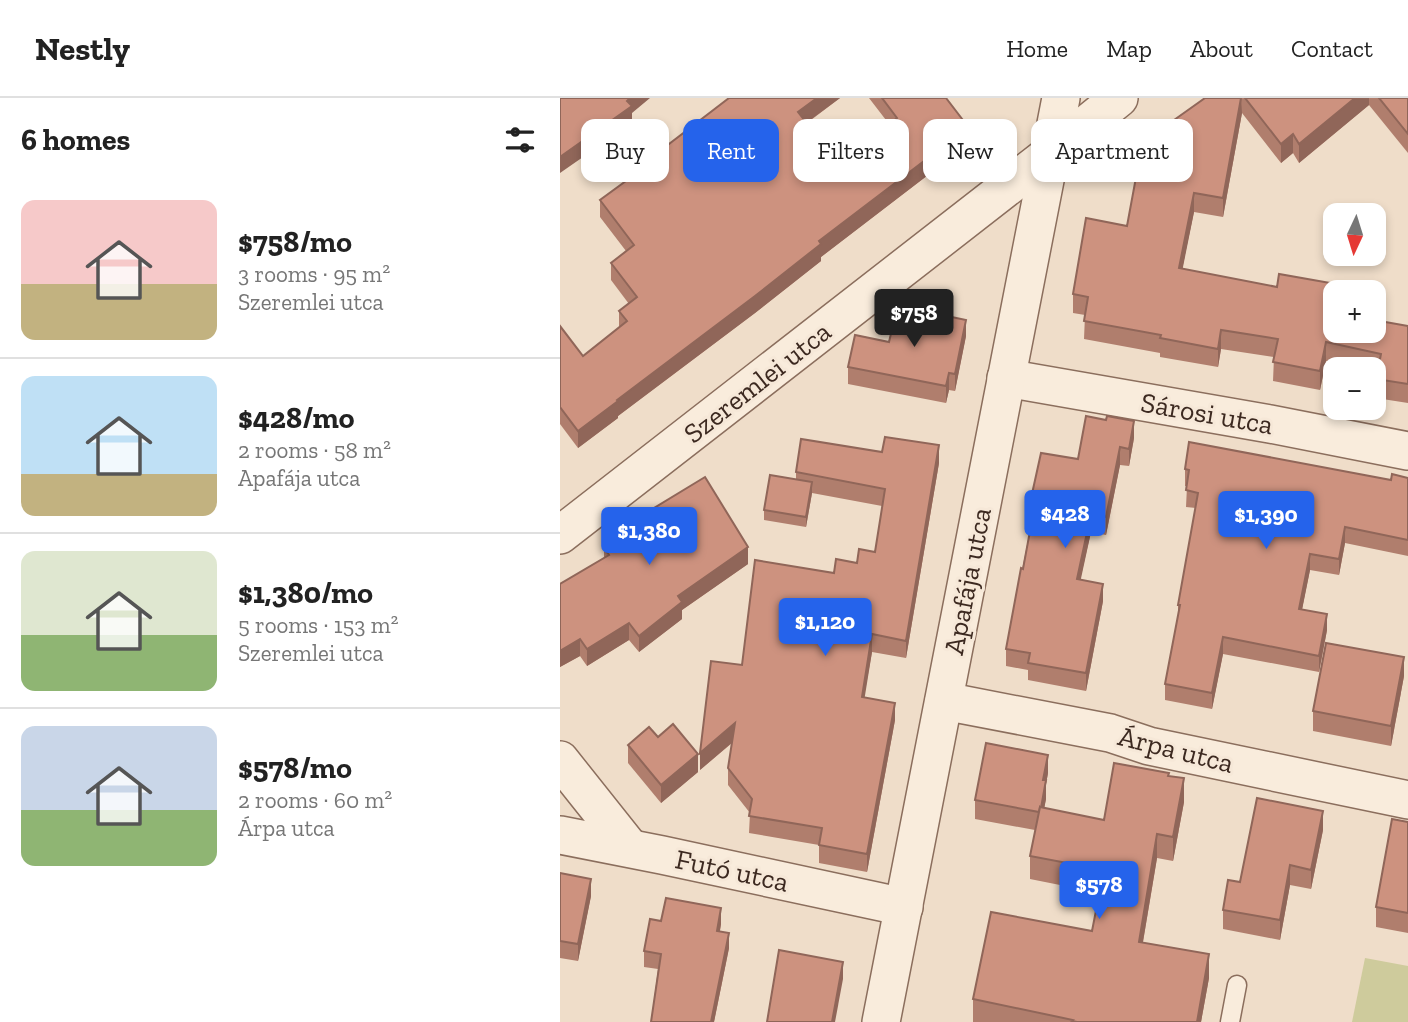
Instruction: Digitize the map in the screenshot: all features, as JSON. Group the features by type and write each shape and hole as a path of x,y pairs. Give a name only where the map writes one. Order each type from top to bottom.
{"street":[{"name":"Apafája utca","path":"1058,119 1062,98"},
{"name":"Szeremlei utca","path":"1093,119 1119,98"},
{"name":"Szeremlei utca","path":"560,535 1031,169"},
{"name":"Apafája utca","path":"881,1022 1045,182"},
{"name":"Sárosi utca","path":"1006,378 1408,451"},
{"name":"Árpa utca","path":"944,701 1110,733 1149,746 1406,798"},
{"path":"560,760 630,848"},
{"name":"Futó utca","path":"560,835 904,906"}],"lane":[{"path":"1230,1022 1237,985"}],"shaded area":[{"path":"1365,958 1408,966 1408,1022 1352,1022"}],"building":[{"path":"560,98 630,98 627,101 632,106 614,119 581,119 581,142 560,157"},
{"path":"729,98 817,98 798,112 803,119 793,119 793,182 896,182 819,241 821,244 755,296 578,431 560,407 560,326 583,356 627,321 619,311 637,297 611,263 634,245 600,200 625,182 669,182 669,144 683,133 683,182 779,182 779,119 702,119"},
{"path":"882,98 946,98 962,119 923,119 923,162 909,172 909,119 896,119"},
{"path":"1205,98 1241,98 1223,198 1194,193 1179,268 1277,287 1279,274 1323,282 1323,343 1326,343 1320,371 1273,362 1278,339 1221,330 1218,349 1084,321 1088,297 1073,294 1086,218 1127,226 1135,182 1193,182 1193,119 1175,119"},
{"path":"1245,98 1355,98 1299,144 1293,134 1281,144"},
{"path":"1379,98 1408,98 1408,134"},
{"path":"909,308 966,320 955,374 949,373 946,386 848,367 855,335 889,342 894,321 906,323"},
{"path":"1386,322 1408,326 1408,384 1386,381 1386,357 1380,357 1381,354 1331,343 1386,343"},
{"path":"1086,416 1106,420 1107,416 1134,421 1129,449 1120,447 1106,517 1091,514 1077,579 1103,584 1086,673 1028,663 1030,653 1006,649 1035,504 1030,503 1041,453 1078,459"},
{"path":"885,437 939,445 906,641 872,634 862,697 895,703 867,854 819,845 822,828 749,816 752,799 728,768 735,723 700,753 711,661 742,665 755,560 834,573 836,559 857,563 859,549 875,552 885,489 796,472 801,439 882,452"},
{"path":"1189,442 1391,480 1392,474 1408,478 1408,540 1345,527 1339,559 1310,554 1299,609 1327,614 1319,656 1223,637 1212,693 1165,684 1198,493 1186,490 1189,470 1185,469"},
{"path":"770,475 812,482 806,517 764,510"},
{"path":"705,477 748,547 678,596 682,602 639,636 629,623 587,649 580,639 560,651 560,584 609,555 604,548 634,527 631,522"},
{"path":"1326,643 1404,657 1391,726 1313,711"},
{"path":"673,724 698,754 661,785 628,745 649,727 658,737"},
{"path":"986,743 1048,755 1039,812 975,800"},
{"path":"1114,763 1184,778 1173,837 1157,834 1139,942 1209,954 1197,1022 1077,1022 973,999 991,912 1092,931 1104,870 1030,856 1040,807 1104,820"},
{"path":"1257,798 1323,811 1311,870 1290,865 1280,920 1223,910 1228,880 1240,882"},
{"path":"1392,819 1408,822 1408,913 1376,907"},
{"path":"560,873 591,879 578,944 560,941"},
{"path":"666,898 721,908 717,931 729,933 711,1022 651,1022 661,954 644,951 650,919 661,921"},
{"path":"779,950 843,962 832,1022 767,1022"}]}
